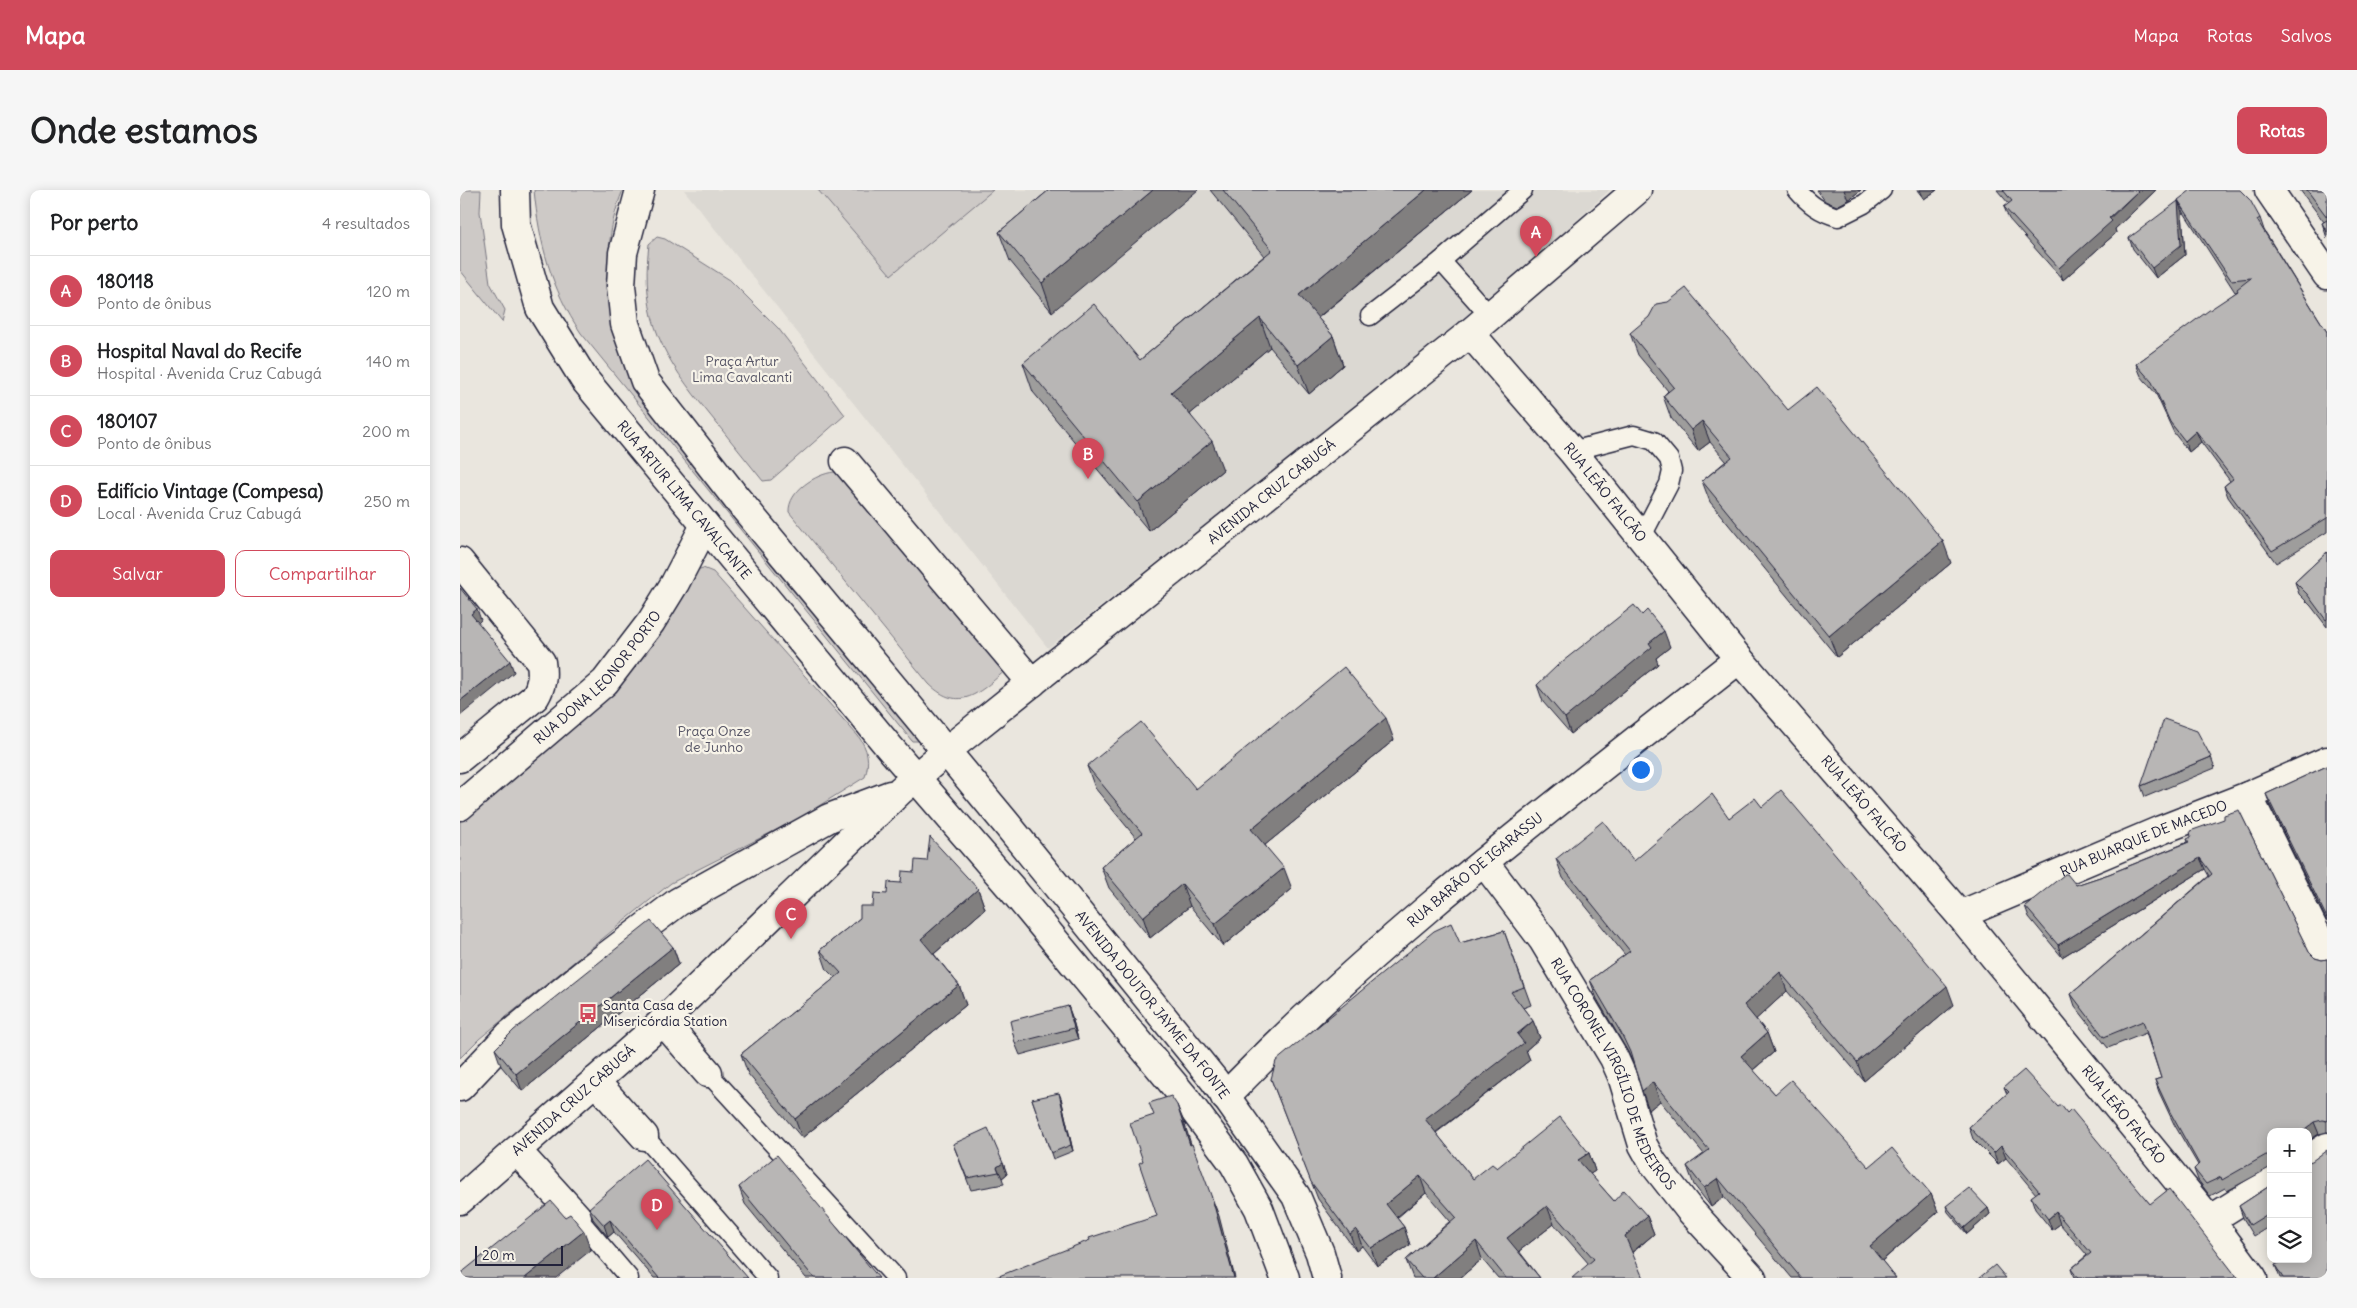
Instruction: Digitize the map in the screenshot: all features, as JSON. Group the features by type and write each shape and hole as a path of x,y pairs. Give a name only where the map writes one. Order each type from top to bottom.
{"main road":[{"name":"RUA ARTUR LIMA CAVALCANTE","path":"515,190 516,224 540,308 584,379 705,525 909,784"},
{"path":"640,190 623,253 621,286 625,324 645,380 736,499 946,753"},
{"name":"AVENIDA CRUZ CABUGÁ","path":"460,1200 664,1021 909,784 1032,683 1470,333 1638,190"},
{"path":"2269,190 2327,275"},
{"name":"RUA LEÃO FALCÃO","path":"1470,333 1572,451 1739,659 1960,915 2210,1220 2253,1278"},
{"path":"845,461 1032,683"},
{"name":"RUA DONA LEONOR PORTO","path":"460,806 605,682 651,622 675,584 705,525"},
{"path":"460,562 541,662 543,675 541,686 535,697 460,758"},
{"name":"RUA BARÃO DE IGARASSU","path":"1224,1097 1373,956 1484,862 1739,659"},
{"name":"AVENIDA DOUTOR JAYME DA FONTE","path":"946,753 1005,822 1214,1080 1224,1097 1296,1196 1320,1253 1327,1278"},
{"name":"RUA BUARQUE DE MACEDO","path":"1960,915 2161,830 2248,796 2327,761"},
{"path":"909,784 1179,1091 1218,1142 1234,1164 1259,1209 1285,1278"},
{"name":"AVENIDA CRUZ CABUGÁ","path":"460,1087 509,1035 591,968 678,902 829,818 909,784"},
{"path":"2248,796 2327,956"},
{"name":"RUA CORONEL VIRGÍLIO DE MEDEIROS","path":"1484,862 1542,940 1614,1058 1622,1076 1643,1145 1653,1163 1689,1209 1752,1278"},
{"path":"664,1021 708,1073"},
{"path":"595,1082 644,1136"},
{"path":"2312,1156 2327,1147"},
{"path":"517,1151 577,1216"},
{"path":"2210,1220 2267,1184"}],"lane":[{"path":"1370,316 1441,260 1523,190"},
{"path":"1797,190 1808,203 1823,213 1838,217 1864,204 1882,190"},
{"path":"1441,260 1490,316"},
{"path":"1572,451 1634,435 1643,436 1654,441 1669,459 1672,471 1669,484 1642,536"},
{"path":"708,1073 896,1278"},
{"path":"644,1136 768,1278"},
{"path":"577,1216 629,1278"}],"shaded area":[{"path":"684,190 1610,190 1477,310 1048,648"}],"green space":[{"path":"460,190 481,190 480,212 490,283 505,310 502,322 460,270"},
{"path":"534,190 623,190 617,205 610,236 608,267 612,315 921,738 920,741 912,741 581,333 562,299 548,264 539,228"},
{"path":"818,190 993,190 891,275"},
{"name":"Praça Artur Lima Cavalcanti","path":"657,237 665,239 730,280 778,328 845,415 771,480 763,481 679,375 658,336 648,295 647,271 649,244"},
{"path":"834,472 846,473 1006,670 987,686 978,692 960,699 950,698 929,684 789,512 793,497 804,485 819,476"},
{"name":"Praça Onze de Junho","path":"703,568 713,572 858,736 867,755 865,777 798,819 671,883 479,1039 460,1058 460,820 612,694 667,607 696,570"}],"building":[{"path":"1049,190 1153,190 1042,283 999,232"},
{"path":"1223,190 1426,190 1299,295 1333,336 1298,365 1260,318 1171,392 1212,441 1138,502 1023,363 1094,304 1140,360 1272,250"},
{"path":"2003,190 2139,190 2109,218 2112,221 2059,268 2004,207 2012,201"},
{"path":"2191,190 2240,190 2250,200 2260,218 2257,220 2327,332 2327,518 2272,551 2224,486 2233,479 2196,431 2185,441 2170,422 2152,382 2136,364 2238,291 2237,289 2251,278 2231,280 2178,200"},
{"path":"2307,190 2327,190 2327,217"},
{"path":"2178,201 2181,245 2152,268 2129,238"},
{"path":"2327,220 2327,232 2322,223"},
{"path":"1686,288 1788,410 1817,387 1943,541 1829,636 1702,481 1732,457 1702,421 1691,430 1663,396 1674,387 1630,333 1649,317 1656,304 1668,302"},
{"path":"2327,552 2326,620 2307,594 2295,582"},
{"path":"460,588 477,609 471,614 510,661 460,701"},
{"path":"1634,605 1642,615 1647,610 1664,631 1649,643 1652,647 1565,718 1537,685 1558,665"},
{"path":"1344,667 1386,718 1251,829 1284,868 1215,924 1182,884 1143,917 1101,867 1142,833 1087,766 1141,722 1196,789"},
{"path":"2164,719 2197,731 2211,757 2141,786"},
{"path":"2327,766 2327,918 2266,794"},
{"path":"1781,790 1947,986 1857,1062 1780,972 1744,1005 1767,1033 1741,1056 1775,1094 1791,1080 1869,1167 1892,1148 1931,1194 1870,1246 1896,1278 1801,1278 1718,1178 1704,1188 1687,1166 1709,1150 1653,1082 1642,1091 1630,1052 1590,980 1630,951 1556,859 1603,821 1634,861 1712,794 1729,818 1755,798 1762,807"},
{"path":"2239,810 2309,952 2315,958 2327,959 2327,1121 2314,1122 2306,1128 2267,1128 2267,1155 2222,1180 2221,1177 2206,1184 2194,1169 2199,1164 2170,1112 2155,1080 2161,1078 2143,1021 2104,1037 2071,994 2212,874 2200,858 2058,945 2025,906 2065,874 2076,885 2109,874 2189,842 2187,839 2191,837 2190,831 2224,819 2224,815"},
{"path":"930,837 978,889 921,939 959,985 795,1119 741,1054 841,973 820,950 860,918 860,906 873,906 874,893 887,894 888,882 901,883 902,871 914,872 915,860 927,861"},
{"path":"651,921 673,947 516,1074 495,1049 514,1030"},
{"path":"1451,923 1460,943 1504,931 1524,987 1511,992 1533,1021 1517,1034 1524,1043 1425,1119 1473,1179 1492,1164 1497,1168 1560,1117 1589,1153 1578,1160 1614,1201 1624,1190 1647,1216 1625,1236 1643,1278 1572,1278 1594,1259 1547,1206 1507,1238 1540,1278 1506,1278 1476,1241 1433,1278 1422,1278 1406,1260 1456,1217 1420,1176 1386,1204 1404,1227 1371,1248 1356,1229 1350,1234 1311,1182 1271,1079 1276,1061 1434,931"},
{"path":"1068,1006 1074,1028 1015,1043 1010,1021"},
{"path":"2024,1070 2058,1107 2061,1105 2067,1113 2071,1109 2150,1204 2169,1189 2239,1278 2078,1278 2071,1269 2091,1253 2056,1212 2048,1219 2031,1197 2039,1191 2001,1146 1994,1153 1969,1127 2009,1092 2004,1087"},
{"path":"1059,1093 1071,1145 1051,1153 1032,1099"},
{"path":"1171,1096 1177,1105 1190,1145 1192,1144 1212,1198 1234,1278 994,1278 1090,1240 1089,1238 1157,1216 1139,1163 1143,1161 1130,1123 1154,1115 1149,1103"},
{"path":"988,1128 1003,1163 997,1167 999,1172 967,1178 953,1144"},
{"path":"2327,1150 2327,1278 2283,1278 2275,1265 2279,1263 2312,1263 2312,1161"},
{"path":"777,1155 879,1278 814,1278 739,1187"},
{"path":"645,1159 748,1278 659,1278 610,1220 604,1225 589,1208"},
{"path":"1969,1188 1988,1208 1964,1228 1946,1206"},
{"path":"2267,1188 2267,1217 2266,1215 2250,1225 2239,1206"},
{"path":"551,1201 565,1217 570,1214 584,1231 525,1278 460,1278 460,1274"},
{"path":"1995,1265 2006,1278 1979,1278"}],"place":[{"name":"180118","path":"1536,257"},
{"name":"Hospital Naval do Recife","path":"1088,479"},
{"name":"180107","path":"791,939"},
{"name":"Santa Casa de Misericórdia Station","path":"588,1013"},
{"name":"Edifício Vintage (Compesa)","path":"657,1230"}]}
